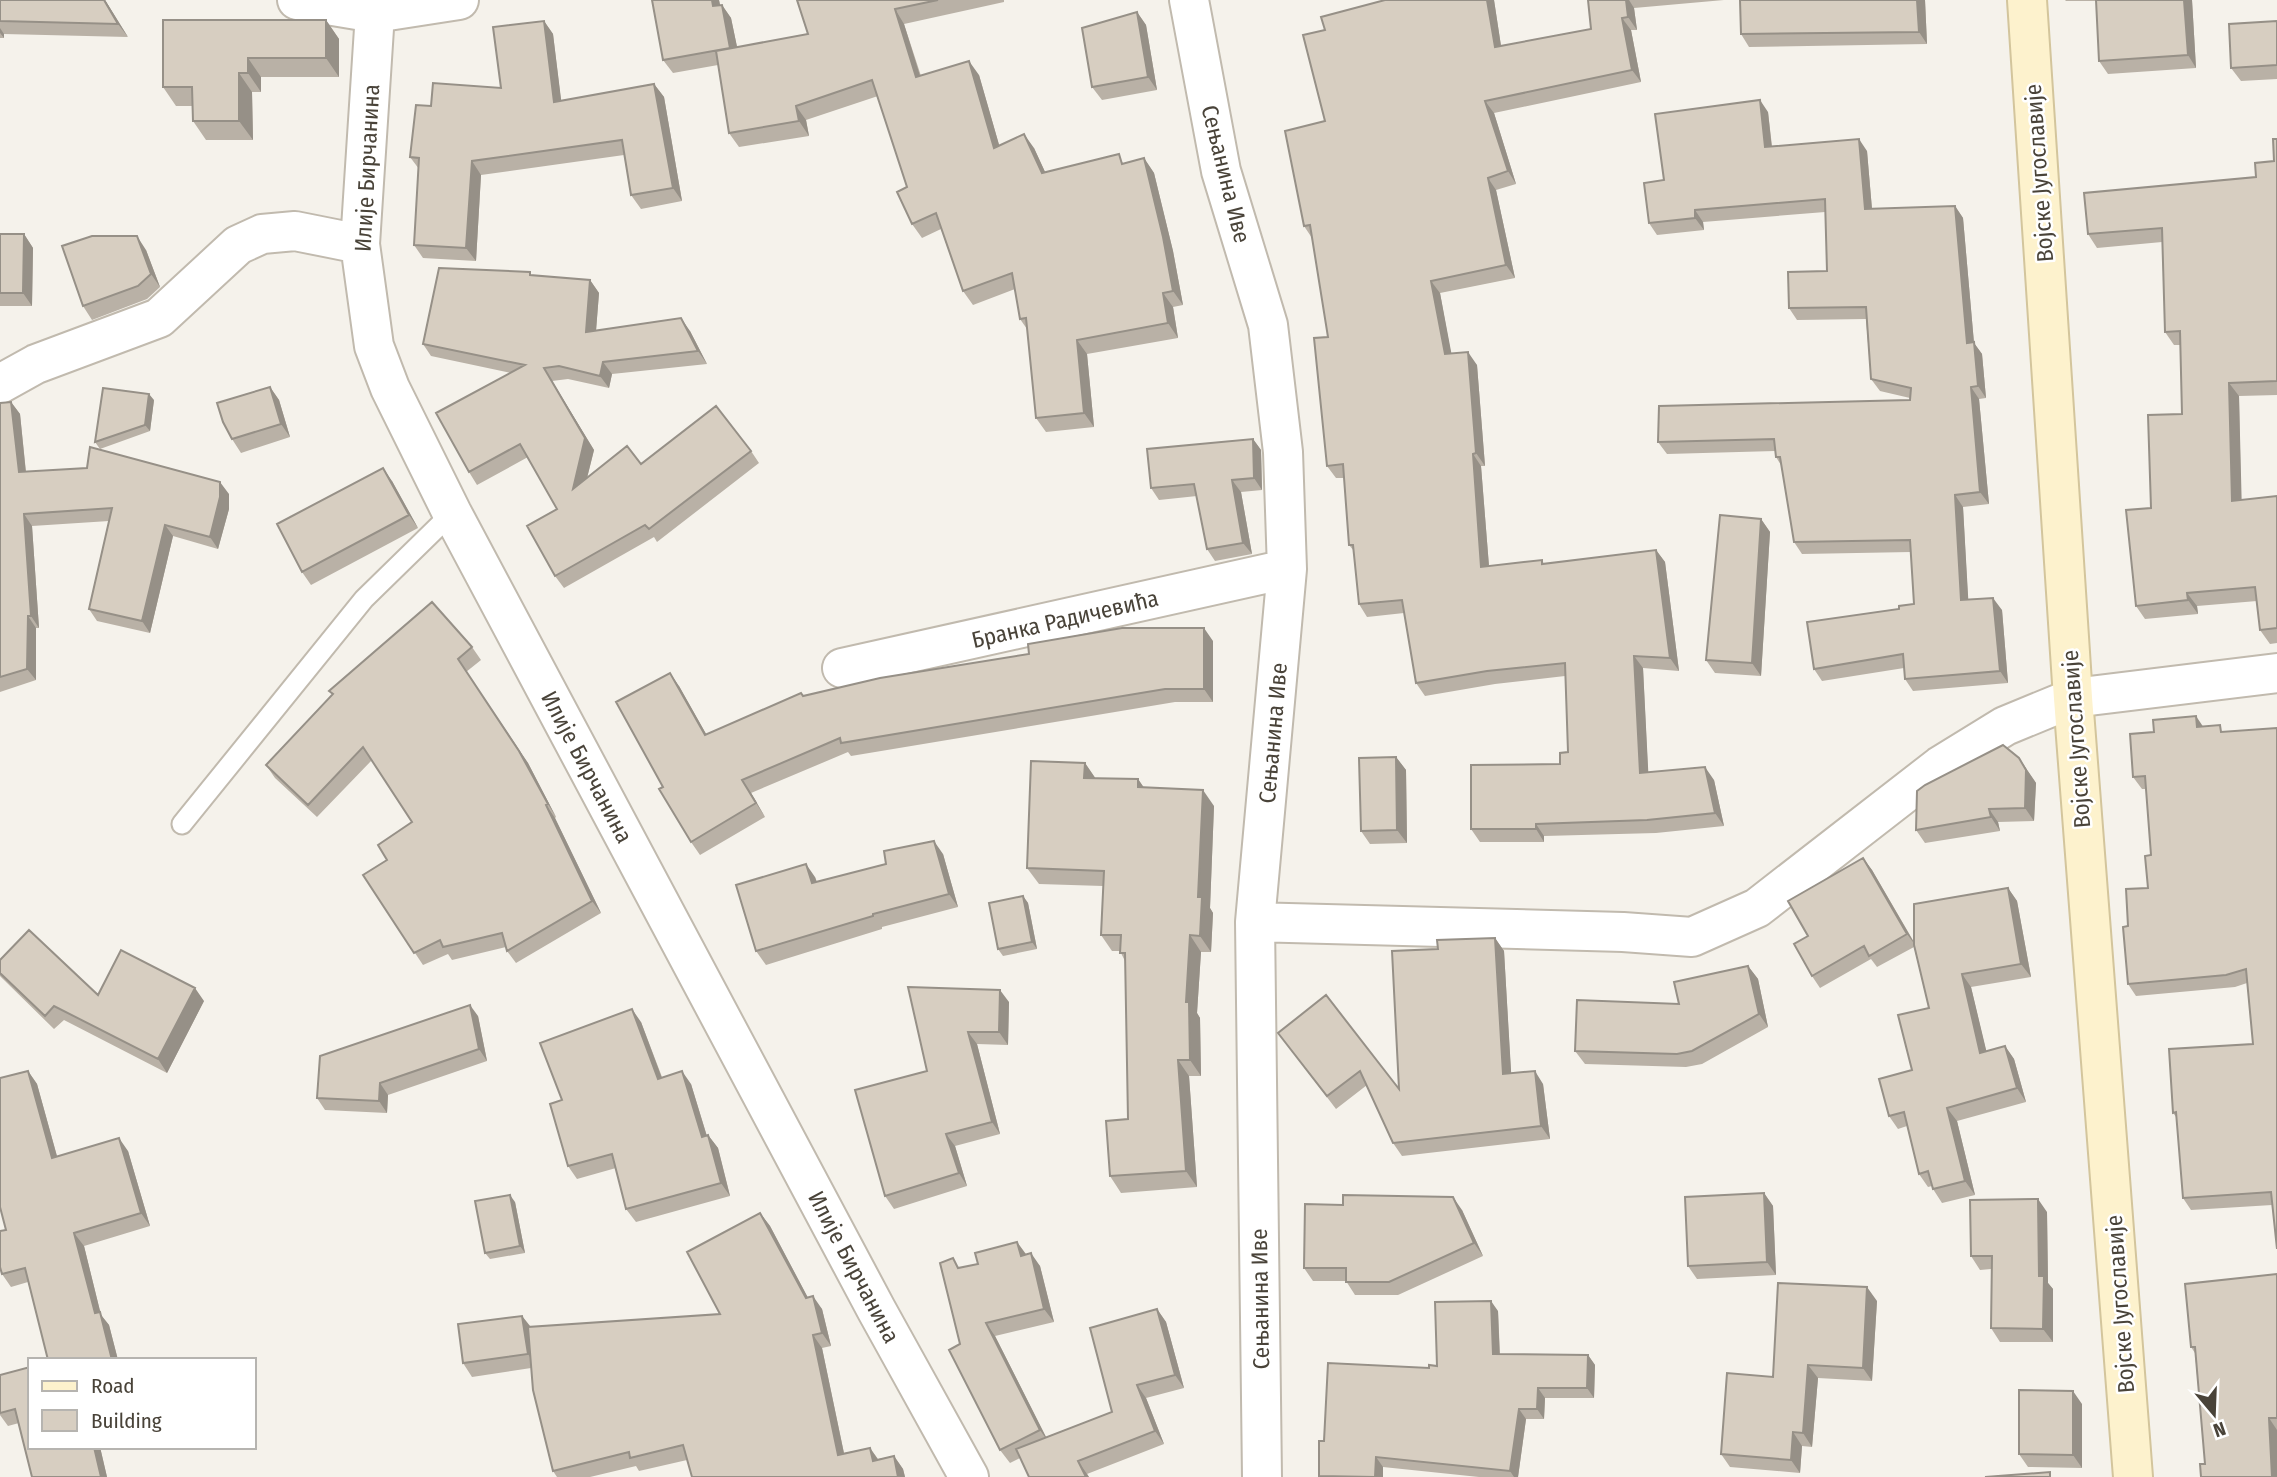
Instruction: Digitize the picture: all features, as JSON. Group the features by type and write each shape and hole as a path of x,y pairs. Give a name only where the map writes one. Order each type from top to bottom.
{"main road":[{"name":"Војске Југославије","path":"2027,0 2073,698 2133,1477"}],"street":[{"path":"296,0 375,13 459,0"},
{"name":"Сењанина Иве","path":"1189,0 1221,171 1268,325 1283,452 1287,569 1255,922 1262,1477"},
{"name":"Илије Бирчанина","path":"375,13 360,244 374,346 390,388 452,513 876,1309 969,1477"},
{"path":"0,384 36,364 159,318 238,244 262,234 295,231 360,244"},
{"name":"Бранка Радичевића","path":"842,668 1287,569"},
{"path":"1255,922 1610,932 1692,937 1757,908 1940,766 2005,726 2073,698 2277,673"}],"lane":[{"path":"182,824 364,599 452,513"}],"building":[{"path":"0,0 104,0 118,24 0,21"},
{"path":"652,0 712,0 713,6 722,5 730,48 663,60"},
{"path":"797,0 938,0 895,9 916,77 969,61 994,148 1024,134 1042,173 1119,154 1122,164 1144,158 1173,291 1163,293 1168,323 1077,340 1084,413 1036,418 1026,318 1020,319 1012,273 963,291 936,213 912,224 897,192 907,187 872,80 796,106 799,121 729,133 716,51 808,34"},
{"path":"1385,0 1487,0 1495,47 1591,29 1588,0 1626,0 1628,17 1622,18 1632,70 1485,101 1508,171 1488,178 1506,265 1431,281 1445,354 1468,352 1481,567 1542,560 1542,564 1656,550 1670,658 1634,656 1640,773 1705,767 1715,813 1647,820 1536,824 1536,829 1471,829 1471,765 1560,764 1560,753 1568,752 1565,663 1487,671 1416,683 1402,600 1359,604 1353,545 1349,545 1343,464 1327,466 1314,338 1328,337 1310,225 1304,226 1285,131 1325,121 1303,35 1325,30 1321,17"},
{"path":"1740,0 1917,0 1919,32 1741,34"},
{"path":"2096,0 2184,0 2188,55 2099,61"},
{"path":"1137,12 1148,77 1092,87 1082,28"},
{"path":"163,20 326,20 326,58 248,58 248,73 239,73 239,121 193,121 192,87 163,87"},
{"path":"544,21 554,102 654,84 673,188 631,195 622,140 472,161 466,248 414,245 419,158 410,157 416,105 431,106 433,83 501,88 493,27"},
{"path":"2277,21 2277,65 2231,68 2229,24"},
{"path":"1760,100 1765,147 1859,139 1865,209 1955,206 1967,343 1974,342 1978,386 1971,387 1980,492 1955,495 1961,600 1993,598 2000,671 1905,679 1903,654 1814,669 1807,622 1899,609 1899,606 1914,604 1910,540 1794,542 1780,457 1776,457 1774,439 1658,442 1659,406 1910,400 1911,388 1871,379 1866,307 1789,308 1788,272 1827,271 1825,199 1695,210 1695,218 1649,223 1644,183 1664,180 1655,114"},
{"path":"2273,139 2277,139 2277,381 2229,383 2232,501 2277,496 2277,628 2260,630 2255,587 2187,593 2188,600 2136,606 2126,510 2151,508 2148,415 2182,414 2180,331 2165,332 2162,228 2088,234 2084,193 2256,177 2255,163 2274,161"},
{"path":"0,234 24,234 23,293 0,293"},
{"path":"92,236 137,236 151,274 138,286 83,306 62,246"},
{"path":"439,268 530,272 530,275 590,280 586,332 681,318 698,351 603,362 600,376 559,366 544,368 585,438 573,489 627,446 641,464 716,406 751,451 649,529 645,525 555,576 527,526 557,509 520,444 469,472 436,413 525,365 423,344"},
{"path":"270,387 281,424 232,439 217,403"},
{"path":"103,388 149,394 145,425 95,442"},
{"path":"11,402 19,472 87,468 90,447 220,482 220,497 210,537 165,525 142,621 89,609 112,508 24,514 31,616 28,616 27,669 0,677 0,403"},
{"path":"1253,439 1254,478 1232,480 1243,543 1207,549 1194,484 1151,488 1147,449"},
{"path":"383,468 409,515 302,572 277,524"},
{"path":"1720,515 1761,519 1752,663 1706,660"},
{"path":"432,602 472,647 458,659 519,751 548,804 546,805 592,901 507,951 502,933 443,947 440,940 414,953 363,875 387,860 378,845 412,822 363,747 308,805 266,765 333,694 329,691"},
{"path":"1122,628 1204,628 1204,689 1165,689 841,743 840,738 742,780 756,803 691,842 659,789 663,787 616,702 670,673 705,735 801,693 803,696 880,678 1029,654 1028,644"},
{"path":"2196,716 2197,727 2220,725 2221,732 2277,728 2277,1249 2271,1192 2183,1198 2176,1112 2173,1113 2169,1049 2253,1044 2246,969 2226,975 2128,984 2123,927 2128,926 2126,889 2148,888 2145,856 2151,855 2145,776 2133,777 2130,734 2154,732 2153,720"},
{"path":"2003,745 2019,758 2026,770 2025,808 1989,809 1991,817 1916,830 1917,791"},
{"path":"1396,757 1397,830 1361,831 1359,758"},
{"path":"1031,761 1085,763 1084,778 1138,779 1138,787 1203,790 1198,897 1202,897 1200,936 1190,935 1186,1002 1189,1002 1190,1060 1178,1060 1186,1171 1110,1176 1106,1121 1128,1119 1125,953 1120,953 1121,935 1101,935 1104,871 1027,868"},
{"path":"934,841 949,894 873,914 756,951 736,885 806,864 812,883 886,864 884,851"},
{"path":"1863,858 1907,934 1869,956 1864,946 1812,976 1794,944 1808,936 1788,901"},
{"path":"2008,888 2021,964 1962,974 1980,1053 2005,1046 2017,1088 1947,1108 1965,1181 1933,1189 1928,1171 1919,1174 1904,1112 1889,1116 1879,1079 1912,1070 1898,1015 1929,1008 1914,945 1914,904"},
{"path":"1023,896 1032,942 998,949 989,903"},
{"path":"29,930 98,995 121,950 195,988 158,1059 54,1006 45,1016 0,973 0,960"},
{"path":"1495,938 1503,1074 1535,1071 1541,1126 1393,1143 1360,1071 1327,1096 1278,1033 1326,995 1399,1089 1392,951 1438,949 1437,940"},
{"path":"1748,966 1759,1014 1692,1051 1677,1054 1575,1051 1577,1000 1679,1004 1674,982"},
{"path":"908,987 1000,990 999,1032 968,1032 992,1122 946,1134 959,1173 885,1196 855,1090 927,1071"},
{"path":"470,1005 479,1049 380,1083 379,1101 317,1098 320,1056"},
{"path":"632,1009 658,1079 682,1071 702,1137 708,1135 721,1183 626,1209 612,1154 568,1166 550,1104 562,1100 540,1043"},
{"path":"28,1071 52,1158 119,1138 141,1213 74,1233 95,1313 100,1312 112,1358 48,1358 25,1268 2,1274 0,1231 6,1230 0,1207 0,1078"},
{"path":"1764,1193 1767,1262 1688,1266 1685,1197"},
{"path":"510,1195 520,1246 485,1253 475,1201"},
{"path":"1343,1195 1453,1197 1474,1243 1389,1282 1346,1282 1346,1268 1304,1268 1305,1204 1343,1205"},
{"path":"2038,1199 2039,1276 2044,1276 2043,1329 1991,1328 1992,1256 1971,1256 1970,1200"},
{"path":"760,1213 806,1298 813,1296 822,1333 813,1335 838,1455 870,1448 873,1461 894,1456 898,1477 692,1477 683,1445 630,1458 629,1452 553,1471 533,1390 528,1327 720,1314 687,1252"},
{"path":"1017,1242 1021,1256 1031,1253 1044,1309 986,1323 1040,1430 1000,1450 949,1350 960,1344 940,1263 953,1258 958,1268 978,1264 975,1253"},
{"path":"2277,1274 2277,1418 2269,1418 2272,1477 2201,1477 2200,1464 2205,1464 2195,1347 2191,1347 2185,1284"},
{"path":"1778,1283 1867,1287 1863,1368 1808,1365 1803,1433 1793,1432 1791,1460 1721,1454 1727,1373 1773,1377"},
{"path":"1491,1301 1493,1354 1588,1355 1587,1388 1538,1388 1537,1409 1519,1409 1510,1471 1376,1457 1375,1477 1319,1476 1319,1441 1324,1441 1328,1363 1429,1368 1429,1365 1437,1366 1435,1302"},
{"path":"1157,1309 1175,1375 1137,1385 1155,1431 1078,1461 1086,1477 1029,1477 1016,1449 1112,1412 1090,1328"},
{"path":"522,1316 528,1354 463,1363 458,1324"},
{"path":"28,1368 28,1449 94,1449 101,1477 32,1477 15,1409 0,1413 0,1375"},
{"path":"2019,1390 2073,1391 2073,1455 2019,1454"},
{"path":"2050,1472 2050,1477 1985,1477"}]}
